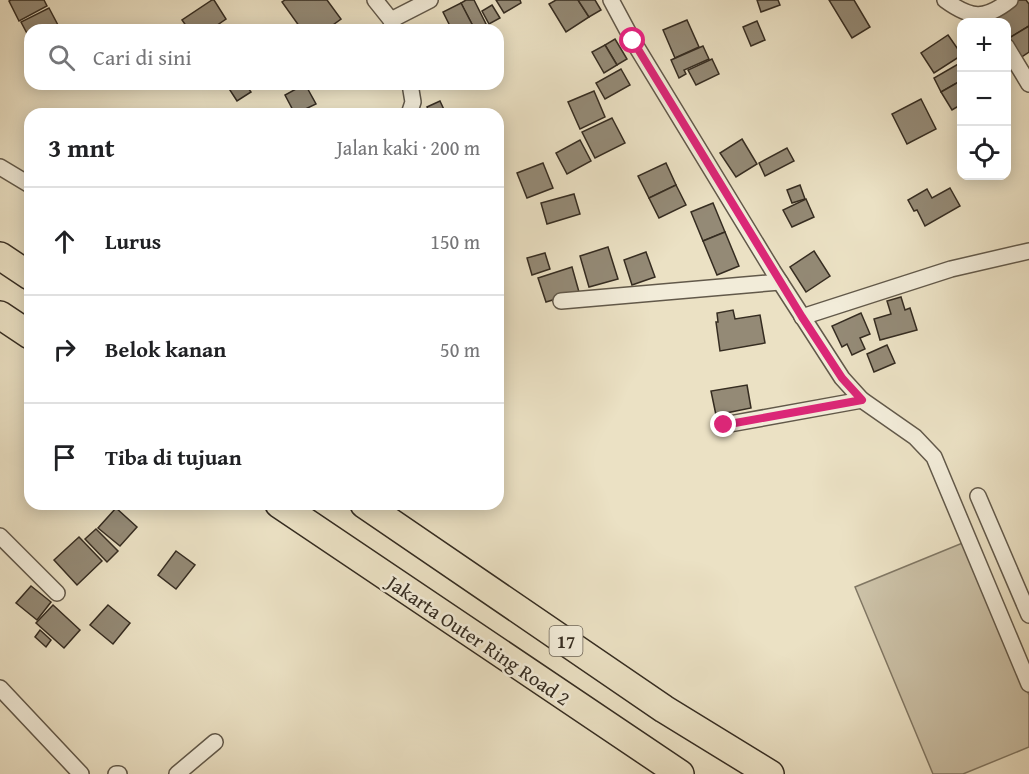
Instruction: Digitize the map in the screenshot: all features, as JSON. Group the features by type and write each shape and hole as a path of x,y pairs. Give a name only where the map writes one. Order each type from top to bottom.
{"highway":[{"path":"0,256 24,272"},
{"path":"0,315 24,331"},
{"name":"Jakarta Outer Ring Road 2","path":"288,510 680,774"},
{"name":"17","path":"373,510 664,709 770,774"}],"street":[{"path":"375,0 392,24"},
{"path":"394,24 430,0"},
{"path":"612,0 633,41 780,282 842,378 862,400 915,437 934,457 1025,667 1029,684"},
{"path":"945,0 970,14 984,18"},
{"path":"989,18 1010,0"},
{"path":"1011,54 1029,84"},
{"path":"410,108 411,90"},
{"path":"0,167 24,181"},
{"path":"802,317 951,269 1029,251"},
{"path":"561,301 780,282"},
{"path":"724,425 862,400"},
{"path":"978,496 1029,615"},
{"path":"0,536 57,593"},
{"path":"0,688 81,774"},
{"path":"177,774 215,742"}],"shaded area":[{"path":"965,542 1029,695 1029,747 963,774 933,774 855,587"}],"building":[{"path":"44,0 47,6 19,21 9,1"},
{"path":"212,0 226,19 219,24 185,24 182,20"},
{"path":"285,0 327,0 341,19 334,24 298,24 282,2"},
{"path":"474,0 486,24 472,24 461,3"},
{"path":"496,0 520,0 521,3 504,13"},
{"path":"556,0 578,0 589,17 566,32 549,4"},
{"path":"578,0 595,0 601,10 589,17"},
{"path":"757,0 778,0 780,5 761,12"},
{"path":"829,0 854,0 870,27 852,38"},
{"path":"1016,0 1026,0 1029,4 1029,26 1011,37 1011,18 990,17"},
{"path":"461,3 472,24 449,24 443,12"},
{"path":"492,5 500,18 489,24 482,11"},
{"path":"49,8 57,24 24,24 24,28 21,22"},
{"path":"687,20 699,47 675,58 663,30"},
{"path":"757,21 765,40 751,46 743,27"},
{"path":"1029,26 1029,52 1017,60 1011,49 1011,37"},
{"path":"948,35 957,48 957,58 934,73 921,53"},
{"path":"615,39 627,59 617,65 605,45"},
{"path":"605,45 617,65 604,73 592,52"},
{"path":"703,46 709,59 684,70 686,74 679,78 671,60"},
{"path":"712,59 719,74 696,85 688,70"},
{"path":"957,65 957,83 941,92 934,78"},
{"path":"621,69 630,85 605,99 596,83"},
{"path":"957,83 957,107 952,110 941,92"},
{"path":"230,90 250,90 251,92 237,101"},
{"path":"294,90 308,90 316,104 308,108 292,108 285,95"},
{"path":"594,91 605,117 580,129 568,102"},
{"path":"921,99 936,129 907,144 892,114"},
{"path":"440,101 443,108 427,108"},
{"path":"612,118 625,143 595,158 582,132"},
{"path":"742,139 757,164 736,177 720,153"},
{"path":"580,140 591,161 567,174 556,153"},
{"path":"787,148 794,161 765,176 759,163"},
{"path":"543,163 553,188 527,198 517,173"},
{"path":"666,163 676,185 649,198 638,176"},
{"path":"676,185 686,205 659,218 649,198"},
{"path":"800,185 805,199 792,203 787,190"},
{"path":"950,188 960,206 925,226 917,210 914,211 908,200 927,189 932,198"},
{"path":"574,194 580,214 547,224 541,203"},
{"path":"806,199 814,217 792,227 783,210"},
{"path":"713,203 725,232 703,241 691,212"},
{"path":"725,232 739,266 717,275 703,241"},
{"path":"608,247 618,279 589,287 580,256"},
{"path":"814,251 830,276 806,292 790,267"},
{"path":"646,252 655,277 632,285 624,260"},
{"path":"545,253 550,269 532,275 527,258"},
{"path":"572,267 579,292 546,302 538,278"},
{"path":"901,297 905,310 910,308 917,330 880,340 874,319 891,314 887,301"},
{"path":"733,310 735,319 760,315 765,343 720,351 717,313"},
{"path":"861,313 870,334 860,338 865,349 852,355 847,344 842,347 832,326"},
{"path":"887,345 895,363 874,372 867,354"},
{"path":"747,385 751,408 716,415 711,391"},
{"path":"114,510 118,510 137,527 120,546 98,528"},
{"path":"96,529 118,551 107,562 85,539"},
{"path":"79,537 102,561 77,585 54,560"},
{"path":"176,551 195,565 176,589 158,575"},
{"path":"31,586 51,602 37,620 16,603"},
{"path":"53,605 80,630 64,648 36,623"},
{"path":"108,605 130,623 113,644 90,625"},
{"path":"40,630 51,640 46,647 35,637"}],"route":[{"path":"633,41 802,317 842,378 862,400 724,425"}]}
